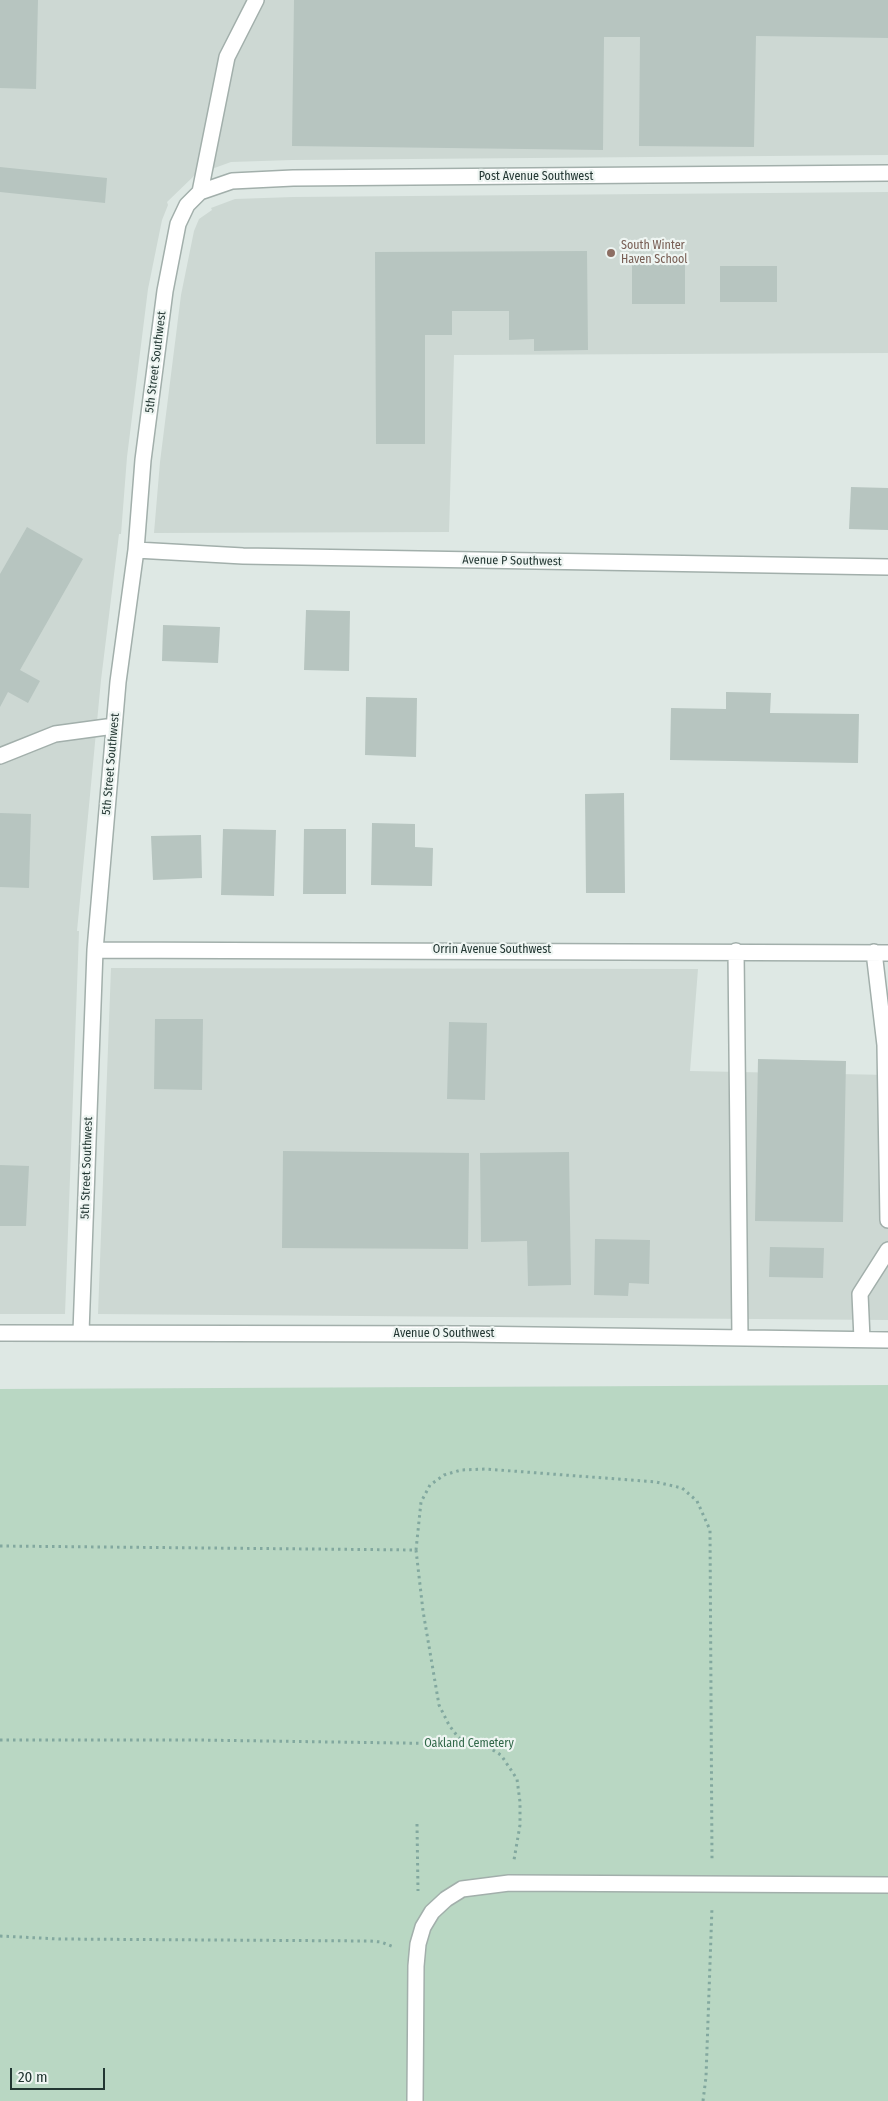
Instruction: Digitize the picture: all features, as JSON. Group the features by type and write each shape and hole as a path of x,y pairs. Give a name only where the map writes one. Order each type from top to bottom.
{"street":[{"name":"5th Street Southwest","path":"81,1332 95,950 118,682 136,550 143,460 165,291 178,224 187,205 195,198 227,57 256,0"},
{"name":"Post Avenue Southwest","path":"195,198 232,181 293,178 888,173"},
{"name":"Avenue P Southwest","path":"136,550 243,556 888,567"},
{"path":"0,756 55,734 114,726"},
{"name":"Orrin Avenue Southwest","path":"95,950 881,953"},
{"path":"736,951 740,1338"},
{"path":"881,953 887,1046 888,1220"},
{"path":"862,1339 860,1294 888,1250"},
{"name":"Avenue O Southwest","path":"0,1333 463,1334 888,1340"},
{"path":"415,2101 416,1966 418,1944 423,1927 432,1912 446,1898 462,1889 480,1885 509,1883 888,1885"}],"path":[{"path":"467,1744 458,1737 449,1725 439,1705 423,1611 416,1550 421,1502 430,1485 444,1475 461,1470 486,1469 656,1482 682,1488 697,1501 710,1530 712,1885 706,2077 703,2101"},
{"path":"0,1546 416,1550"},
{"path":"0,1740 467,1744 486,1746 501,1755 517,1779 520,1802 520,1826 509,1883"},
{"path":"417,1824 418,1892"},
{"path":"0,1936 59,1939 368,1941 394,1947 406,1955 416,1966"}],"shaded area":[{"path":"0,0 888,0 888,155 231,162 195,175 167,202 168,205 162,220 148,289 127,457 121,534 119,534 101,680 77,931 79,931 65,1314 0,1314"},
{"path":"888,192 888,353 454,355 449,532 154,533 160,462 181,295 194,231 199,219 212,210 211,208 235,199 293,197"},
{"path":"111,968 698,969 690,1071 888,1075 888,1320 98,1314"}],"green space":[{"name":"Oakland Cemetery","path":"888,1385 888,2101 0,2101 0,1389"}],"building":[{"path":"0,0 38,0 36,89 0,88"},
{"path":"294,0 888,0 888,38 756,36 754,147 639,146 640,37 604,37 603,150 292,146"},
{"path":"0,167 107,178 105,203 0,192"},
{"path":"587,251 588,350 534,351 534,339 509,340 509,311 452,311 452,335 425,335 425,444 376,444 375,252"},
{"path":"632,263 685,263 685,304 632,304"},
{"path":"720,266 777,266 777,302 720,302"},
{"path":"851,487 888,488 888,530 849,529"},
{"path":"27,527 83,559 20,670 40,681 28,703 8,692 0,707 0,574"},
{"path":"306,610 350,611 349,671 304,670"},
{"path":"163,625 220,627 218,663 162,661"},
{"path":"726,692 771,693 770,713 859,714 858,763 670,760 671,708 726,709"},
{"path":"366,697 417,698 416,757 365,755"},
{"path":"624,793 625,893 586,893 585,794"},
{"path":"0,813 31,814 29,888 0,887"},
{"path":"372,823 415,824 415,847 433,848 432,886 371,885"},
{"path":"223,829 276,830 274,896 221,895"},
{"path":"304,829 346,829 346,894 303,894"},
{"path":"201,835 202,878 153,880 151,836"},
{"path":"155,1019 203,1019 202,1090 154,1089"},
{"path":"449,1022 487,1023 485,1100 447,1099"},
{"path":"758,1059 846,1061 843,1222 755,1221"},
{"path":"283,1151 469,1153 468,1249 282,1248"},
{"path":"569,1152 571,1285 528,1286 527,1241 481,1242 480,1153"},
{"path":"0,1165 29,1166 26,1226 0,1226"},
{"path":"595,1239 650,1240 649,1284 629,1283 628,1296 594,1295"},
{"path":"770,1247 824,1248 823,1278 769,1277"}],"place":[{"name":"South Winter Haven School","path":"611,253"}]}
